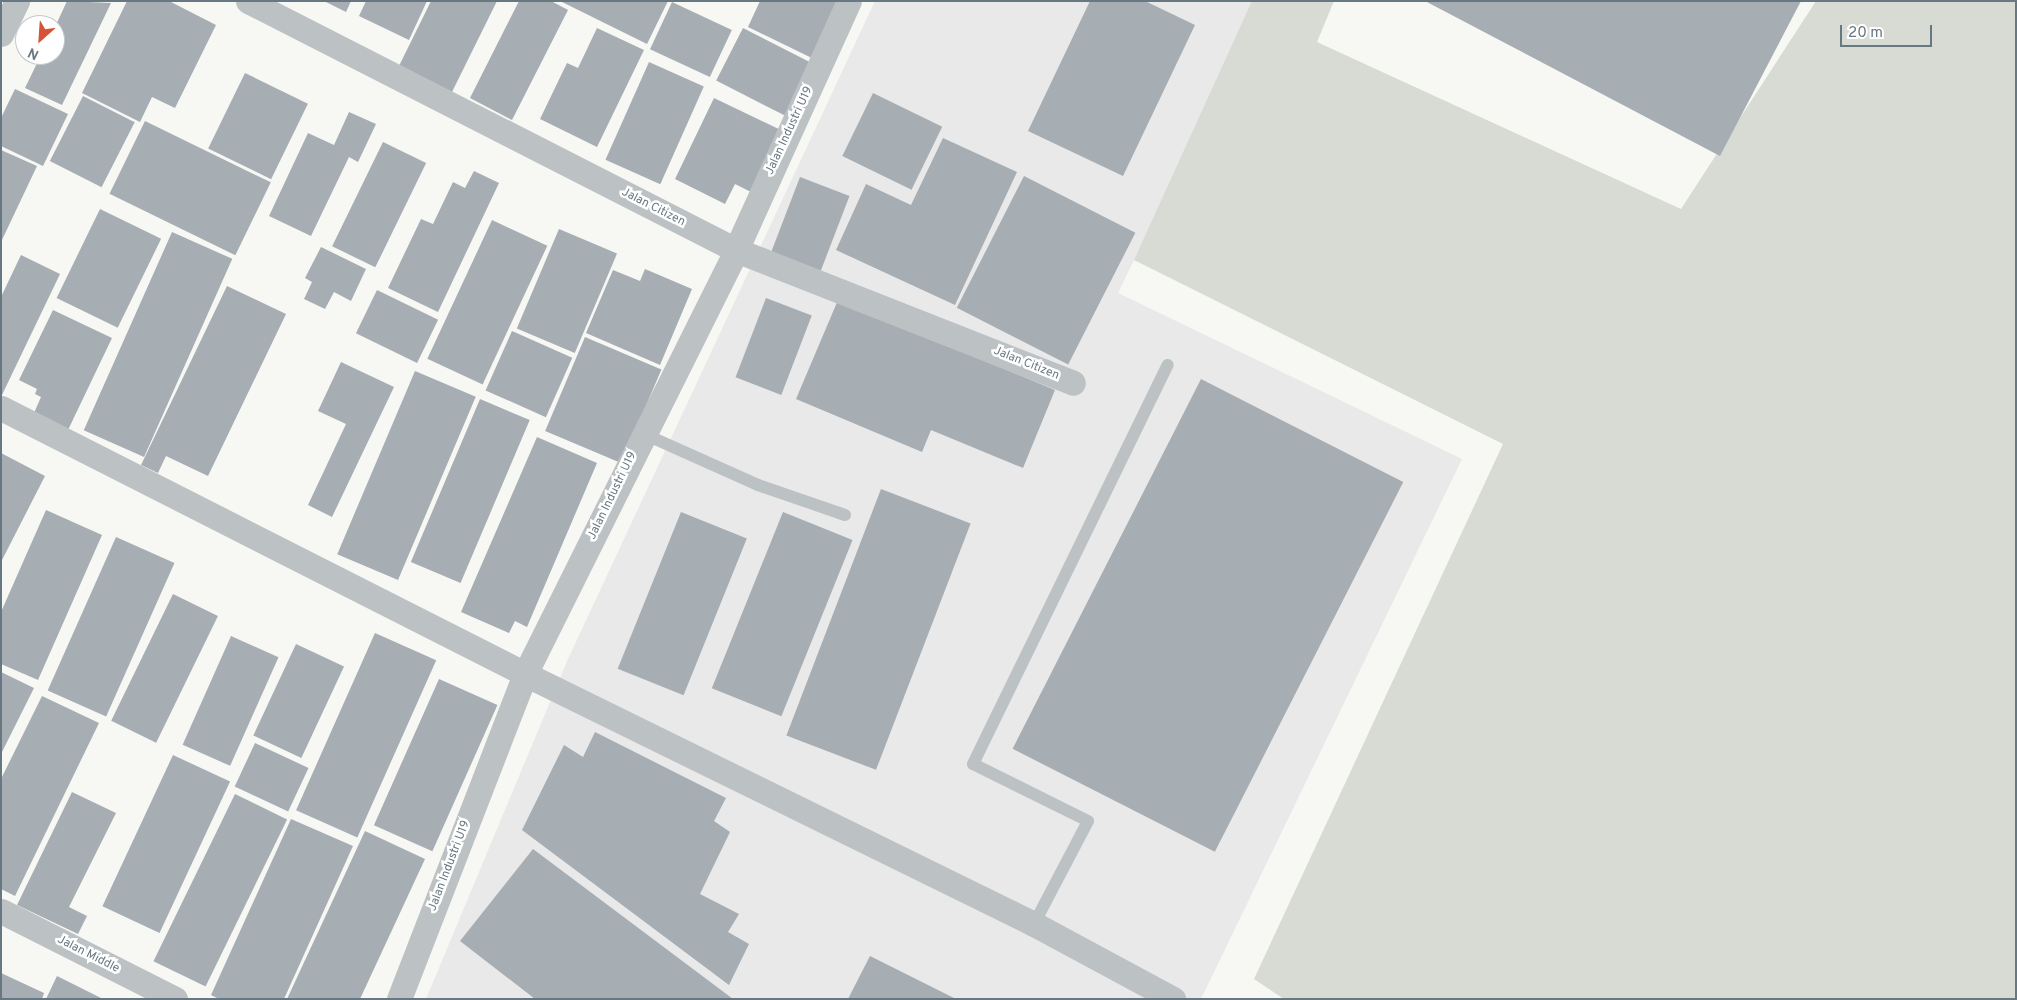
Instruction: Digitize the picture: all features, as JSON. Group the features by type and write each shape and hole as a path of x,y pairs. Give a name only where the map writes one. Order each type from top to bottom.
{"street":[{"path":"1,34 17,1"},
{"name":"Jalan Citizen","path":"248,1 736,250 1073,383"},
{"name":"Jalan Industri U19","path":"399,999 525,674 736,250 849,1"},
{"path":"1,408 525,674 1034,924 1173,999"},
{"name":"Jalan Middle","path":"1,911 175,999"}],"lane":[{"path":"1034,924 1088,821 973,764 1168,365"},
{"path":"644,434 758,485 845,515"}],"shaded area":[{"path":"875,1 1259,1 1118,293 1462,459 1201,999 426,999 568,659"},
{"path":"1252,1 1334,1 1317,42 1681,209 1816,1 2016,1 2016,999 1284,999 1254,979 1503,444 1134,260"}],"building":[{"path":"67,1 111,3 62,105 25,88 36,65 65,65 65,15 61,15"},
{"path":"127,1 169,1 216,25 175,108 152,97 140,122 82,93"},
{"path":"324,1 351,1 346,12"},
{"path":"366,1 427,1 409,40 359,16"},
{"path":"431,1 497,1 451,94 398,68"},
{"path":"519,1 551,1 568,10 512,120 470,98"},
{"path":"560,1 668,1 647,44"},
{"path":"760,1 847,1 818,61 748,27"},
{"path":"1090,1 1145,1 1195,25 1123,176 1028,131"},
{"path":"1425,1 1801,1 1720,156"},
{"path":"672,2 732,30 710,77 650,49"},
{"path":"597,28 644,50 597,147 540,119 567,63 578,68"},
{"path":"743,28 816,65 789,118 716,81"},
{"path":"649,62 704,86 660,184 605,160"},
{"path":"245,73 308,104 271,179 208,148"},
{"path":"15,89 68,114 43,166 1,146 1,118"},
{"path":"873,93 942,127 912,190 842,156"},
{"path":"83,96 135,122 102,187 50,161"},
{"path":"714,98 787,133 757,195 735,184 725,204 675,179"},
{"path":"349,112 376,124 358,162 349,157 311,236 269,216 308,133 334,145"},
{"path":"145,121 271,182 235,255 109,194"},
{"path":"943,138 1017,172 955,305 836,250 866,184 911,205"},
{"path":"383,142 426,163 375,267 332,246"},
{"path":"1,150 37,166 1,242"},
{"path":"474,171 499,183 438,312 388,288 421,219 433,224 453,182 465,188"},
{"path":"1024,176 1135,233 1068,365 957,308"},
{"path":"800,177 849,196 818,277 769,258"},
{"path":"100,209 161,239 118,328 57,298"},
{"path":"492,220 547,246 483,384 427,359"},
{"path":"559,229 617,254 575,353 517,328"},
{"path":"172,232 232,259 144,457 84,430"},
{"path":"321,247 366,269 351,301 334,292 325,309 304,299 312,282 305,278"},
{"path":"21,255 60,274 1,397 1,297"},
{"path":"645,269 692,289 660,365 586,333 613,270 640,281"},
{"path":"227,286 286,314 208,476 166,456 158,473 141,465"},
{"path":"377,290 438,320 417,363 356,333"},
{"path":"766,298 812,316 781,395 736,377"},
{"path":"838,300 1055,390 1023,468 931,430 922,452 796,399"},
{"path":"53,310 112,338 68,430 34,413 41,397 35,394 37,389 19,380"},
{"path":"512,331 572,358 546,417 486,390"},
{"path":"585,337 661,369 622,463 545,431"},
{"path":"341,362 394,387 332,517 308,505 346,424 318,411"},
{"path":"415,371 476,397 398,580 337,554"},
{"path":"1201,379 1403,482 1215,852 1013,749"},
{"path":"480,399 530,420 461,583 411,562"},
{"path":"537,437 597,463 527,627 515,621 509,633 461,612"},
{"path":"1,453 45,476 1,562"},
{"path":"881,489 971,523 876,770 786,735"},
{"path":"46,510 102,535 38,680 1,664 1,612"},
{"path":"681,512 747,539 684,695 618,669"},
{"path":"783,512 853,540 781,716 712,688"},
{"path":"116,537 174,563 106,717 48,690"},
{"path":"173,594 218,616 156,743 111,721"},
{"path":"375,633 436,660 357,837 296,810"},
{"path":"231,636 279,657 230,766 183,745"},
{"path":"296,644 344,666 301,758 253,736"},
{"path":"1,672 34,688 1,754"},
{"path":"439,679 497,705 432,851 374,825"},
{"path":"42,696 99,723 15,896 1,889 1,779"},
{"path":"595,732 726,798 714,821 730,832 700,894 739,914 728,932 749,944 729,985 522,830 564,745 583,757"},
{"path":"255,743 308,768 288,811 235,787"},
{"path":"173,755 230,782 160,933 102,906"},
{"path":"72,792 116,813 69,907 87,916 78,934 17,905"},
{"path":"235,794 287,819 206,987 153,961"},
{"path":"291,819 353,846 284,999 219,999 211,995"},
{"path":"365,831 425,859 360,999 287,999"},
{"path":"533,849 733,999 535,999 460,941"},
{"path":"870,956 956,999 848,999"},
{"path":"1,973 44,993 42,999 1,999"},
{"path":"57,976 103,999 46,999"}]}
